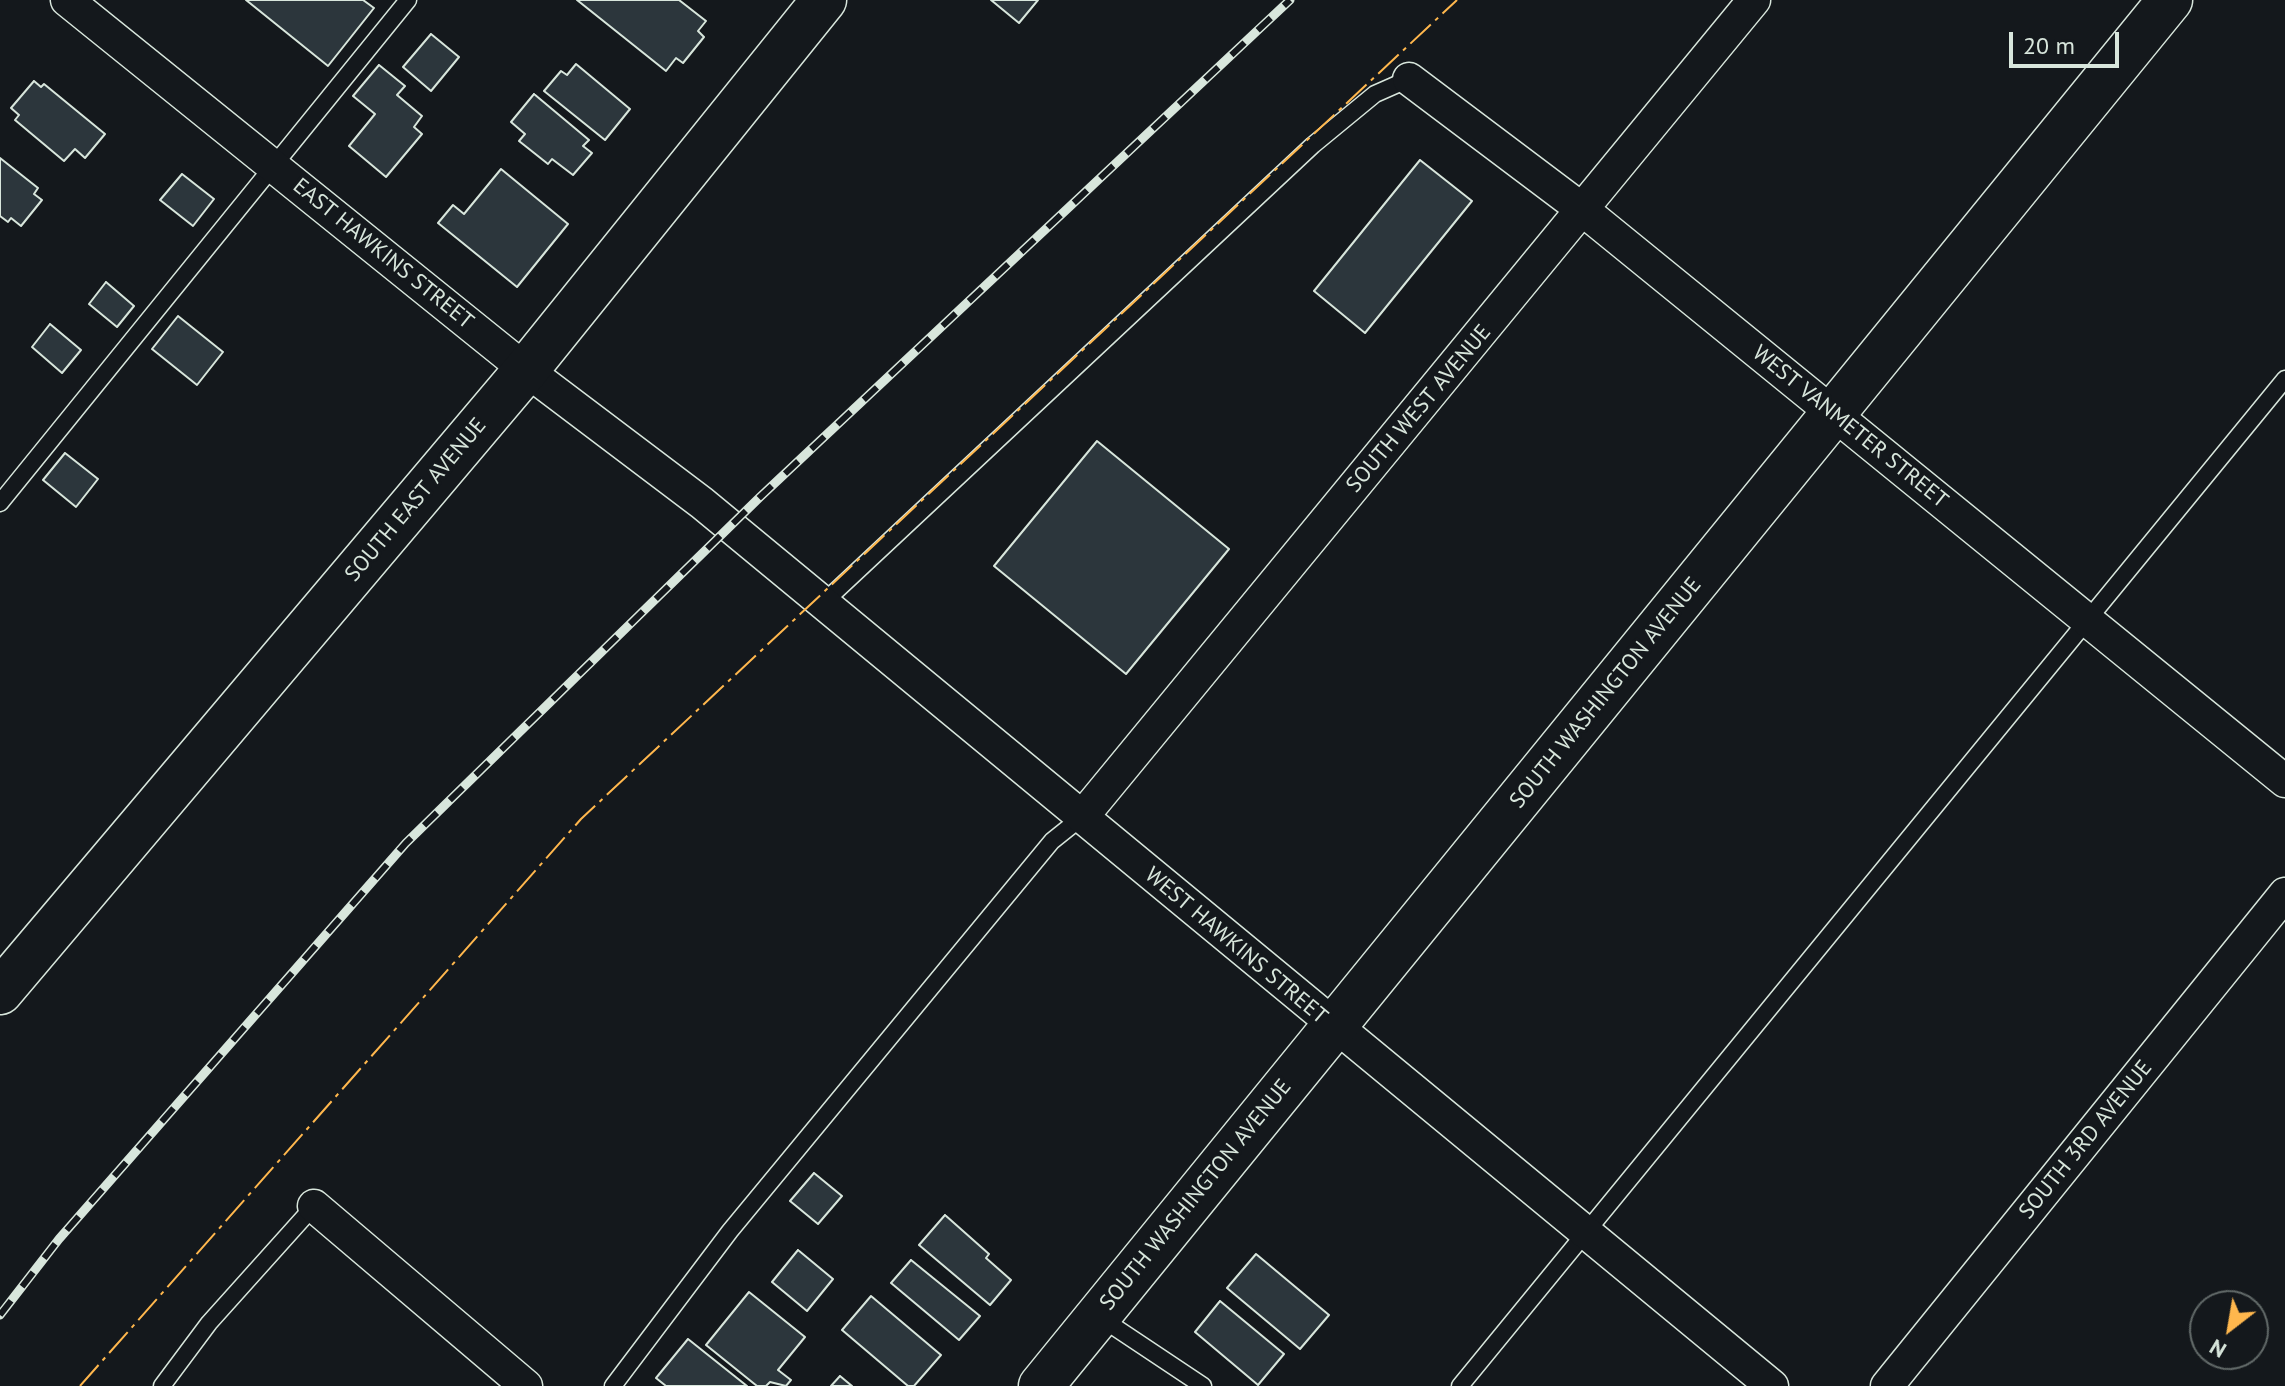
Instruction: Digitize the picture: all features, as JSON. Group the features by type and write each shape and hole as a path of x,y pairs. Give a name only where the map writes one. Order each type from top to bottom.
{"main road":[{"name":"SOUTH EAST AVENUE","path":"7,968 526,370 824,0"},
{"name":"SOUTH WASHINGTON AVENUE","path":"1041,1386 2170,0"}],"street":[{"name":"EAST HAWKINS STREET","path":"67,0 526,370 702,503"},
{"name":"SOUTH WEST AVENUE","path":"1082,817 1754,0"},
{"name":"WEST VANMETER STREET","path":"1409,79 1583,210 2285,781"},
{"name":"WEST HAWKINS STREET","path":"702,503 1333,1027 1772,1386"},
{"name":"SOUTH 3RD AVENUE","path":"1887,1386 2285,894"},
{"path":"314,1206 526,1386"}],"lane":[{"path":"0,503 408,0"},
{"path":"823,603 1313,145 1375,94 1409,79"},
{"path":"1460,1386 2285,379"},
{"path":"613,1386 730,1231 1052,841 1082,817"},
{"path":"162,1386 209,1323 314,1206"},
{"path":"1098,1316 1203,1386"}],"building":[{"path":"246,0 363,0 374,8 328,66"},
{"path":"577,0 679,0 706,21 698,31 704,37 683,63 676,58 666,71"},
{"path":"991,0 1038,0 1019,23"},
{"path":"431,34 459,57 431,91 403,67"},
{"path":"576,64 630,109 605,140 544,91 561,71 567,75"},
{"path":"379,65 405,86 397,95 422,116 414,127 422,134 386,177 349,146 375,114 353,96"},
{"path":"34,81 41,87 44,84 105,134 85,158 75,149 64,161 15,120 19,115 11,108"},
{"path":"534,94 589,140 583,146 592,153 573,175 552,159 548,164 519,141 525,134 511,122"},
{"path":"0,158 38,188 34,194 42,200 21,226 11,218 8,222 0,216"},
{"path":"1420,160 1472,201 1365,333 1314,291"},
{"path":"501,169 568,224 517,287 438,223 453,205 464,214"},
{"path":"182,174 214,199 193,226 160,200"},
{"path":"106,282 134,306 117,327 89,304"},
{"path":"178,316 223,352 197,385 152,349"},
{"path":"50,324 81,350 62,373 32,347"},
{"path":"1097,441 1229,549 1126,674 994,566"},
{"path":"65,453 98,479 76,507 43,480"},
{"path":"814,1173 842,1196 818,1224 790,1201"},
{"path":"945,1215 989,1254 986,1258 1011,1280 990,1305 919,1245"},
{"path":"798,1250 833,1279 807,1311 772,1282"},
{"path":"1256,1254 1329,1315 1300,1349 1227,1288"},
{"path":"911,1260 980,1316 959,1340 891,1283"},
{"path":"749,1292 805,1337 778,1370 791,1380 786,1386 770,1382 766,1386 757,1386 706,1345"},
{"path":"871,1296 941,1355 914,1386 908,1386 842,1330"},
{"path":"1220,1301 1284,1354 1258,1385 1195,1332"},
{"path":"688,1339 747,1386 666,1386 656,1378"},
{"path":"840,1376 852,1386 831,1386"}],"railway":[{"path":"0,1315 59,1239 406,843 760,497 1290,0"}],"power":[{"path":"80,1386 581,819 1457,0"}]}
